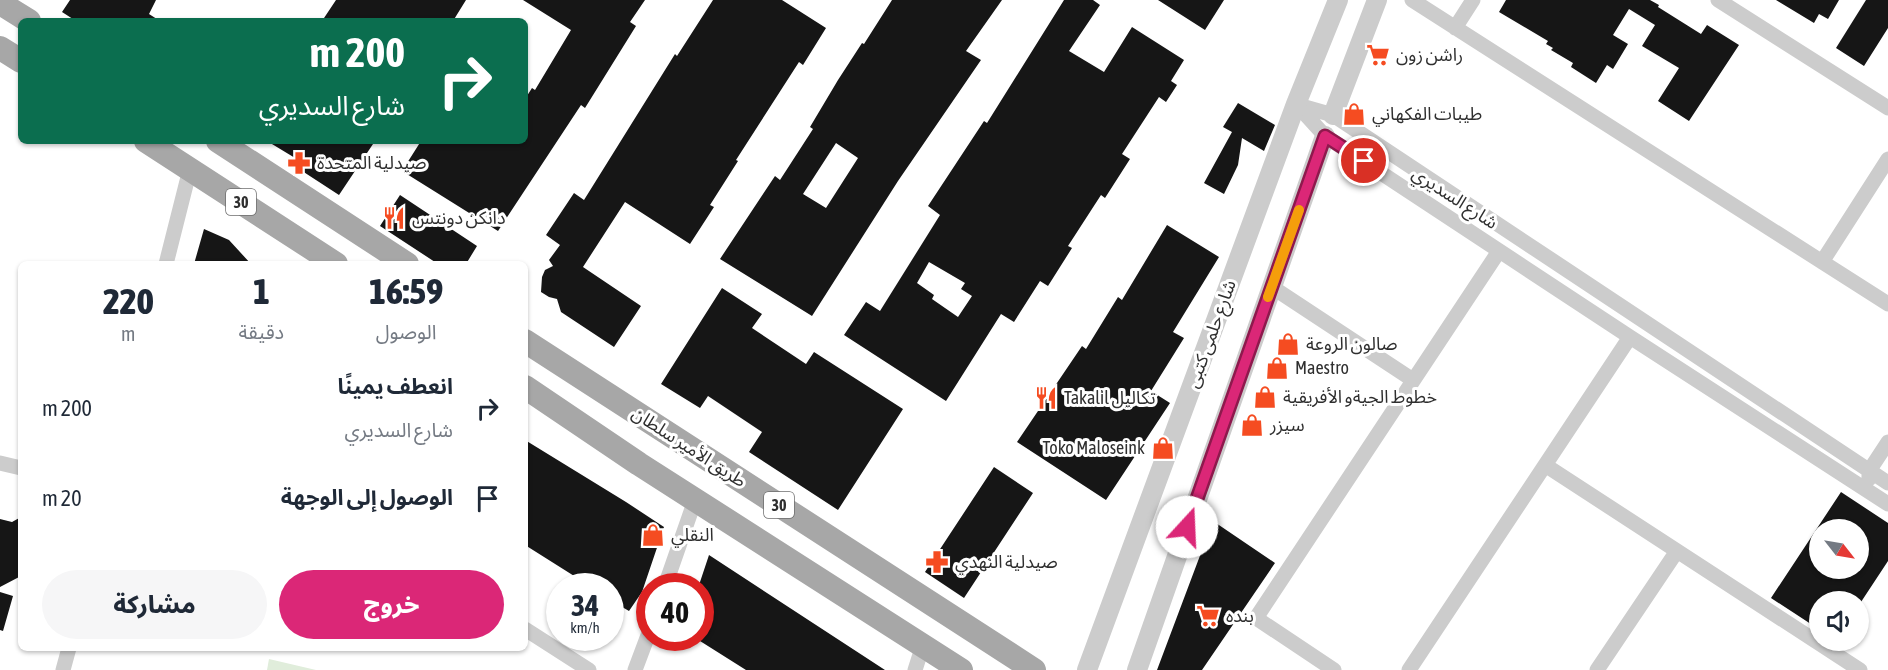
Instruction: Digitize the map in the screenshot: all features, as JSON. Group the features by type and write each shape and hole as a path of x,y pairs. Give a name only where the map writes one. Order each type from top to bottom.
{"main road":[{"path":"0,3 24,18"},
{"path":"0,48 18,59"},
{"name":"30","path":"151,144 331,261"},
{"name":"30","path":"223,144 402,261"},
{"name":"طريق الأمير سلطان","path":"528,343 1034,670"},
{"name":"30","path":"528,389 695,500 961,670"}],"street":[{"name":"شارع حلمى كتبى","path":"1088,670 1296,104 1338,0"},
{"path":"1137,670 1325,136 1377,0"},
{"path":"1412,0 1888,304"},
{"path":"1455,28 1473,0"},
{"path":"1718,0 1888,108"},
{"name":"شارع السديري","path":"1296,104 1333,115 1888,483"},
{"name":"شارع السديري","path":"1296,104 1325,136 1888,504"},
{"path":"1822,262 1888,159"},
{"path":"167,261 190,169"},
{"path":"1334,670 1256,618 1499,250"},
{"path":"1272,287 1413,380"},
{"path":"1410,670 1630,337"},
{"path":"1888,442 1869,471 1869,491 1888,483"},
{"path":"0,463 18,467"},
{"path":"1545,465 1860,670"},
{"path":"670,573 695,500"},
{"path":"1597,670 1677,551"},
{"path":"528,630 589,670"},
{"path":"915,670 922,645"},
{"path":"63,670 68,651"},
{"path":"635,670 642,651"}],"green space":[{"path":"269,659 316,670 267,670"}],"building":[{"path":"70,0 156,0 149,14 155,18 71,18 62,12"},
{"path":"336,0 466,0 455,18 324,18"},
{"path":"523,0 645,0 630,22 636,26 585,108 581,105 498,231 402,171 419,144 528,144 528,94 532,88 535,90 571,30"},
{"path":"713,0 782,0 826,28 803,65 799,62 736,160 738,161 710,205 714,207 690,244 625,202 583,267 641,306 614,347 561,312 557,299 541,292 542,277 545,270 553,266 549,260 560,245 546,235 574,193 584,200 675,54 677,56"},
{"path":"892,0 1002,0 966,51 981,60 898,181 812,316 720,259 775,176 780,180 813,129 810,127 838,80 862,43 864,44","holes":["836,143 858,158 826,208 803,194"]},
{"path":"1064,0 1093,0 1100,5 1069,51 1104,72 1132,27 1184,60 1171,81 1177,85 1166,102 1159,97 1122,154 1130,159 1105,198 1101,195 1068,246 1072,248 1048,286 1040,281 1014,322 1001,314 946,401 844,335 866,302 880,311 940,215 928,206 984,121 987,123","holes":["929,262 965,283 961,289 972,296 958,317 932,299 934,295 917,283"]},
{"path":"1158,0 1224,0 1205,30"},
{"path":"1506,0 1650,0 1701,34 1707,25 1739,45 1689,121 1658,101 1679,68 1642,46 1655,25 1629,9 1613,35 1628,44 1613,69 1607,65 1596,83 1571,67 1573,63 1551,50 1553,48 1546,44 1548,41 1499,12"},
{"path":"1776,0 1839,0 1828,19 1819,14 1814,23"},
{"path":"1866,0 1888,0 1888,28 1864,66 1836,48"},
{"path":"1238,103 1275,125 1264,151 1242,138 1238,165 1224,194 1204,183 1232,132 1223,127"},
{"path":"272,144 373,144 339,195 296,167 300,161"},
{"path":"400,195 477,246 468,261 433,261 380,226"},
{"path":"1167,225 1219,257 1173,332 1184,338 1151,391 1170,403 1106,500 1017,442 1082,346 1086,349 1118,297 1122,300"},
{"path":"204,229 229,240 248,261 195,261"},
{"path":"722,288 762,314 752,328 806,364 814,352 903,409 838,510 749,452 762,432 708,396 700,408 661,384"},
{"path":"528,442 664,527 648,573 636,573 636,601 629,611 624,608 624,573 569,573 528,547"},
{"path":"994,467 1033,493 964,598 925,572"},
{"path":"1841,492 1888,523 1888,561 1868,591 1809,591 1809,623 1771,598 1809,540 1809,579 1869,579 1869,519 1823,519"},
{"path":"0,519 12,522 18,519 18,578 0,587"},
{"name":"بنده","path":"1213,521 1275,563 1202,670 1157,670"},
{"path":"709,555 885,670 746,670 714,650 714,573 703,573"},
{"path":"0,592 13,596 3,631 0,630"}],"slow traffic":[{"path":"1268,297 1299,210"}],"place":[{"name":"راشن زون","path":"1378,55"},
{"name":"طيبات الفكهاني","path":"1354,114"},
{"name":"صيدلية المتحدة","path":"299,163"},
{"name":"دانكن دونتس","path":"394,218"},
{"name":"صالون الروعة","path":"1288,344"},
{"name":"Maestro","path":"1277,368"},
{"name":"خطوط الجيةو الأفريقية","path":"1265,397"},
{"name":"Takalil تكاليل","path":"1046,398"},
{"name":"سيزر","path":"1252,425"},
{"name":"Toko Maloseink","path":"1163,448"},
{"name":"النقلي","path":"653,535"},
{"name":"صيدلية النهدي","path":"937,562"},
{"name":"بنده","path":"1208,616"}],"route":[{"path":"1187,527 1325,136 1364,161"}]}
